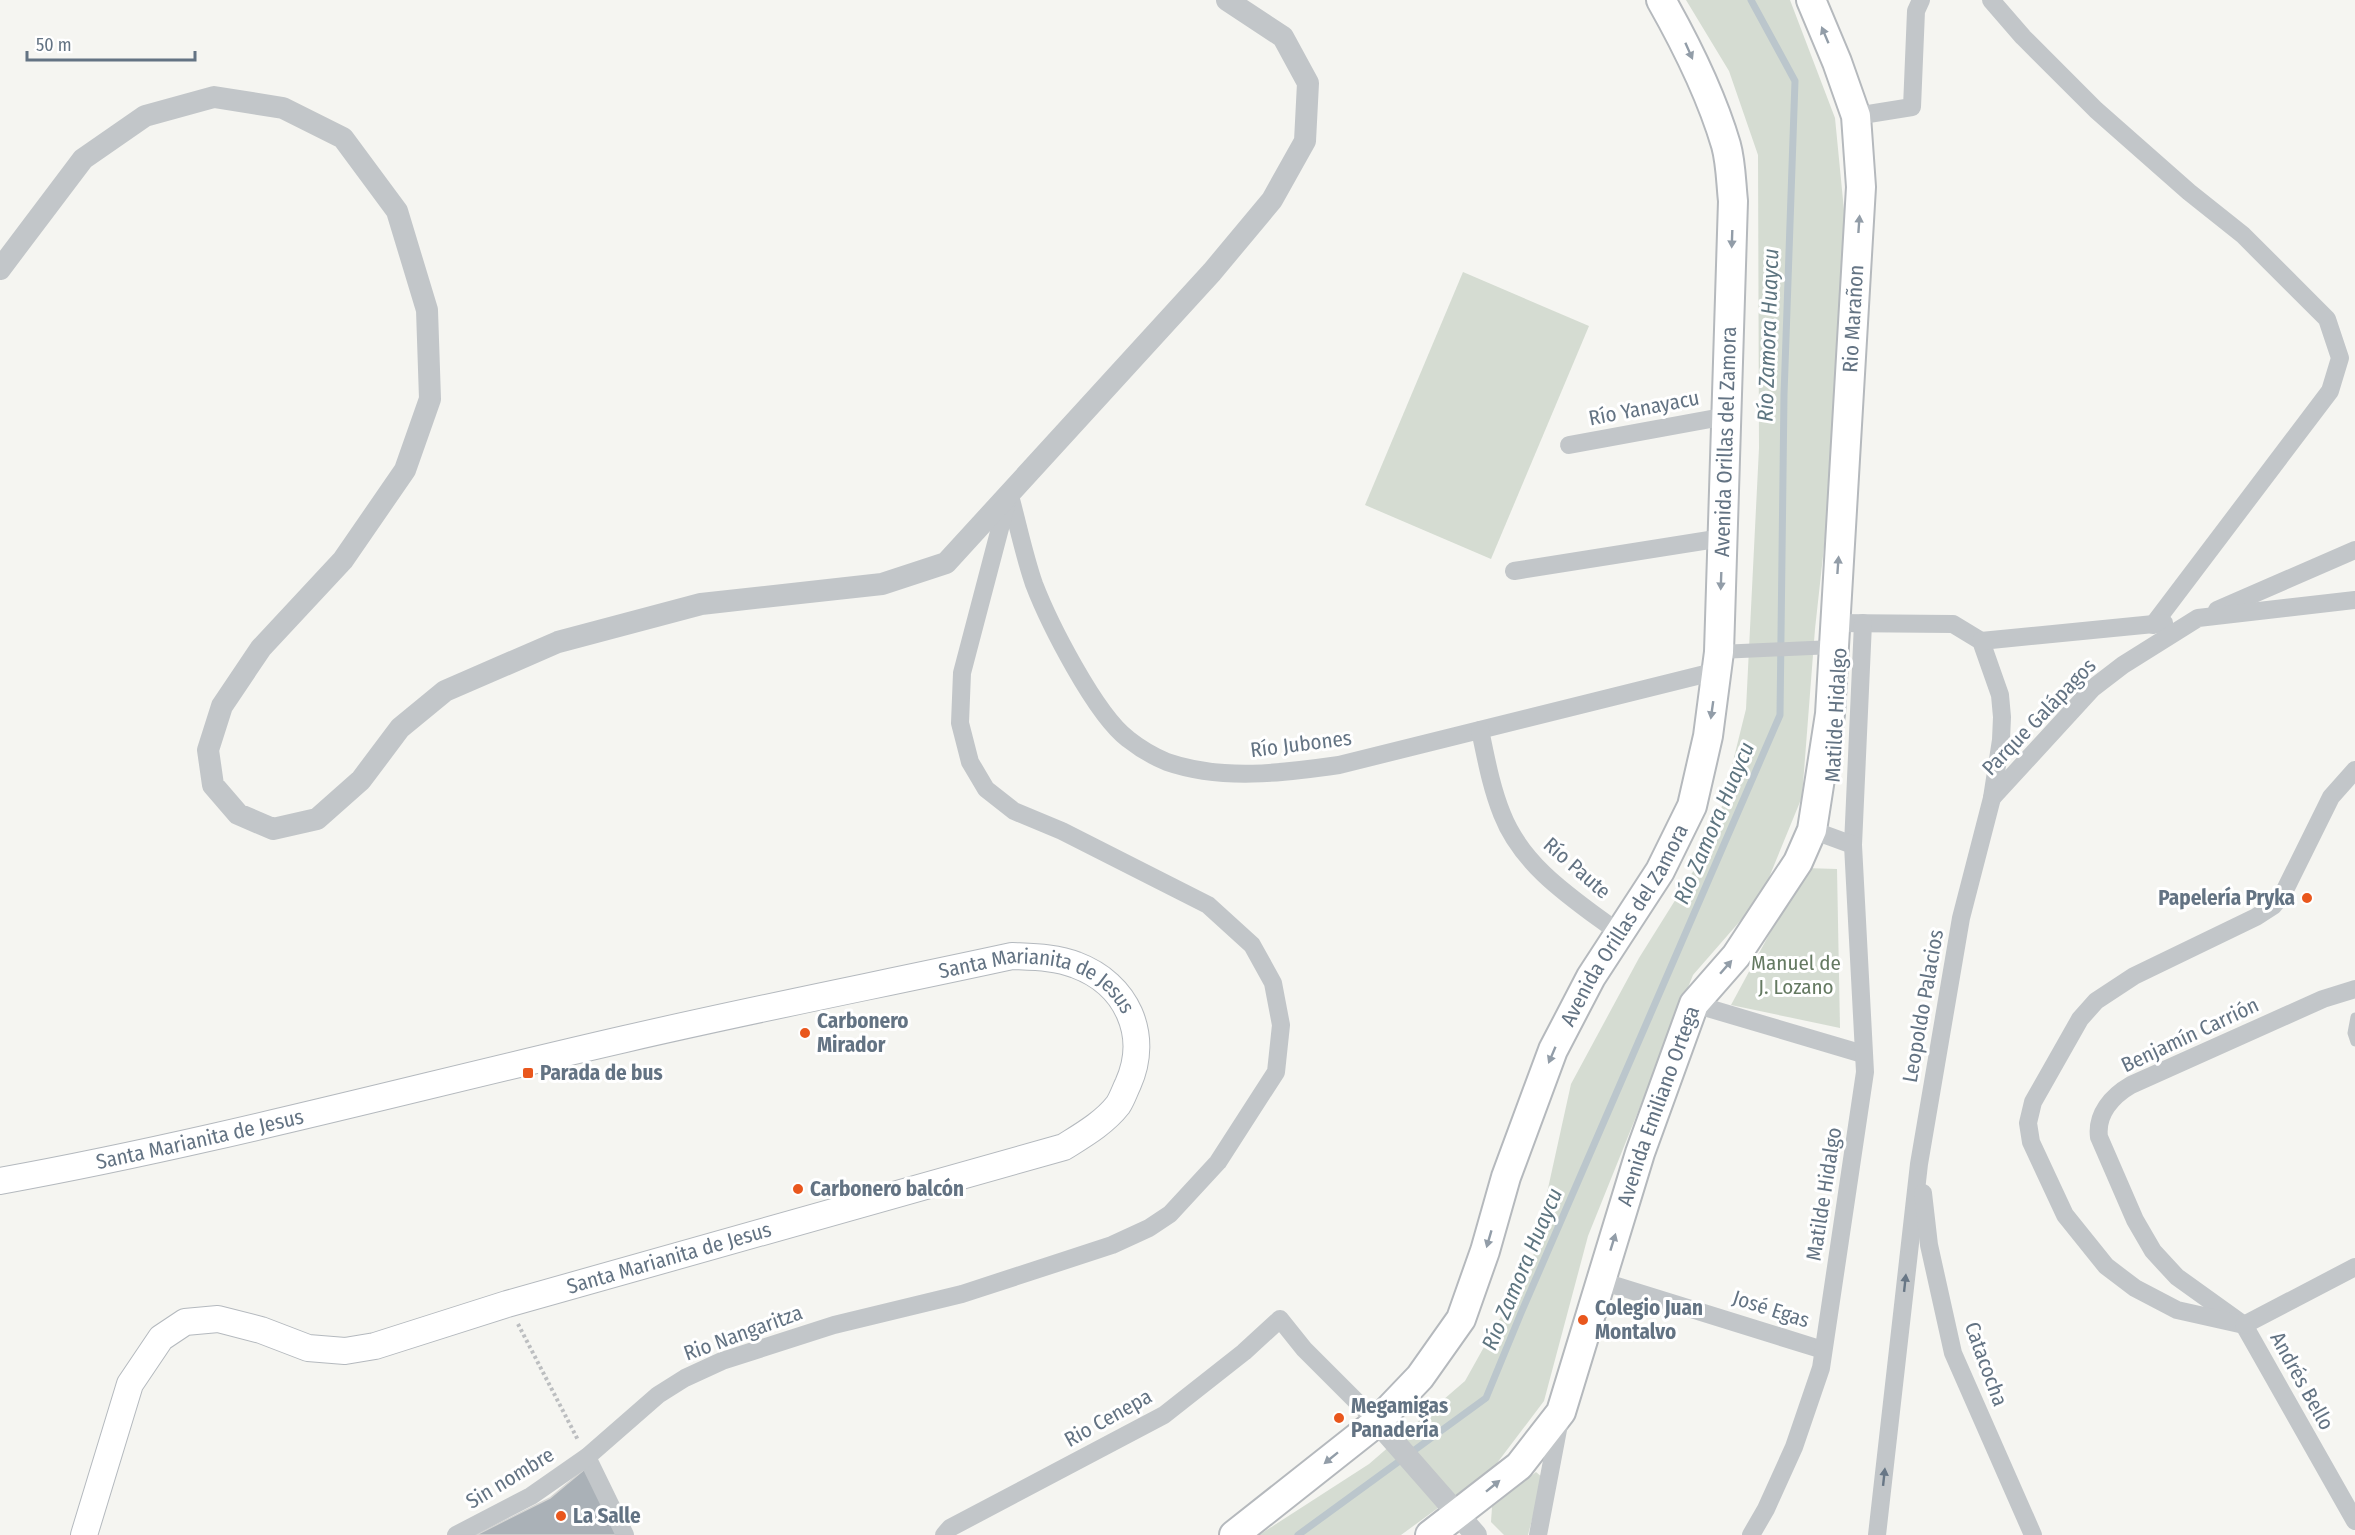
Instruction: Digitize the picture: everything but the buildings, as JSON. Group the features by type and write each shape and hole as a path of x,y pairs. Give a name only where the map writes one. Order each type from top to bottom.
{"main road":[{"name":"Avenida Orillas del Zamora","path":"1234,1535 1383,1430 1461,1319 1485,1251 1506,1177 1553,1050 1592,977 1660,871 1692,806 1708,736 1718,662 1733,201 1726,148 1697,70 1661,0"},
{"name":"Rio Marañon","path":"1811,0 1837,62 1856,116 1862,186 1834,635"},
{"name":"Avenida Emiliano Ortega","path":"1430,1535 1519,1466 1562,1412 1640,1153 1694,1004 1736,956 1798,862 1812,831 1830,714 1834,635"},
{"name":"Santa Marianita de Jesus","path":"0,1181 102,1163 625,1039 1012,956 1044,957 1077,965 1104,981 1126,1004 1137,1039 1135,1068 1118,1104 1093,1128 1064,1148 507,1304 375,1346 345,1351 308,1348 261,1330 218,1319 185,1322 161,1338 130,1384 84,1535"}],"street":[{"path":"0,269 83,159 145,116 214,97 284,108 343,138 397,211 427,310 430,399 405,470 343,560 261,648 222,706 208,750 213,785 238,814 273,829 317,819 361,780 400,728 445,691 558,642 701,604 882,584 946,562 1212,272 1272,200 1305,141 1308,83 1288,46 1283,38 1227,0"},
{"path":"1856,116 1911,107 1916,11 1921,0"},
{"path":"1991,0 2023,37 2096,110 2189,192 2242,235 2290,281 2327,319 2340,358 2330,391 2153,625"},
{"name":"Río Yanayacu","path":"1569,445 1727,416"},
{"name":"Río Jubones","path":"1009,494 1034,583 1050,620 1098,706 1127,738 1166,762 1204,770 1249,774 1289,772 1339,765 1480,730 1718,662"},
{"name":"Rio Nangaritza","path":"587,1457 658,1395 685,1378 722,1361 834,1325 962,1294 1112,1245 1149,1228 1170,1214 1218,1162 1276,1072 1281,1025 1272,983 1252,945 1208,904 1062,831 1014,811 986,789 970,762 960,723 962,673 1009,494"},
{"path":"1514,571 1722,538"},
{"path":"1718,662 1834,635 1863,623 1953,624 1981,641 2153,625 2198,618 2355,550"},
{"name":"Parque Galápagos","path":"1992,798 2093,688 2123,664 2198,618 2355,600"},
{"name":"Matilde Hidalgo","path":"1751,1535 1766,1509 1794,1447 1821,1368 1865,1072 1852,845 1863,623"},
{"name":"Leopoldo Palacios","path":"1877,1535 1919,1164 1961,918 1992,798 2002,717 2000,695 1981,641"},
{"name":"Río Paute","path":"1480,730 1490,778 1502,816 1521,848 1558,887 1619,933"},
{"path":"2355,770 2331,797 2283,894 2273,906 2256,917 2134,976 2096,1001 2080,1019 2033,1102 2028,1123 2031,1142 2065,1215 2106,1266 2135,1288 2177,1310 2244,1325 2355,1267"},
{"path":"1812,831 1852,845"},
{"name":"Benjamín Carrión","path":"2244,1325 2177,1277 2153,1251 2135,1220 2098,1137 2097,1126 2101,1114 2120,1092 2131,1085 2323,999 2355,990"},
{"path":"1694,1004 1863,1054"},
{"name":"Catacocha","path":"1919,1164 1929,1245 1953,1353 2033,1535"},
{"name":"José Egas","path":"1601,1281 1823,1350"},
{"name":"Rio Cenepa","path":"950,1533 1164,1415 1244,1352 1280,1319 1304,1349 1383,1430"},
{"name":"Andrés Bello","path":"2244,1325 2355,1521"},
{"path":"1538,1535 1562,1412"},
{"path":"1383,1430 1458,1515"},
{"path":"587,1457 624,1535"},
{"name":"Sin nombre","path":"456,1535 531,1496 587,1457"}],"lane":[{"path":"2355,1017 2352,1033 2355,1042"}],"path":[{"path":"507,1304 587,1457"}],"green space":[{"path":"1686,0 1790,0 1835,118 1852,292 1815,629 1802,797 1761,897 1693,975 1588,1236 1544,1401 1494,1467 1401,1535 1259,1535 1369,1464 1465,1381 1532,1261 1571,1084 1639,958 1714,838 1746,709 1759,448 1758,155 1729,71"},
{"path":"1463,272 1589,326 1491,559 1365,505"},
{"name":"Manuel de J. Lozano","path":"1805,868 1837,869 1840,1028 1731,1005"},
{"path":"1536,1472 1543,1478 1528,1535 1504,1535 1491,1522 1492,1507"}],"waterway":[{"name":"Río Zamora Huaycu","path":"1298,1535 1486,1398 1780,715 1784,395 1795,81 1751,0"}],"place":[{"name":"Papelería Pryka","path":"2307,898"},
{"name":"Carbonero Mirador","path":"805,1033"},
{"name":"Parada de bus","path":"528,1073"},
{"name":"Carbonero balcón","path":"798,1189"},
{"name":"Colegio Juan Montalvo","path":"1583,1320"},
{"name":"Megamigas Panadería","path":"1339,1418"},
{"name":"La Salle","path":"561,1516"}]}
